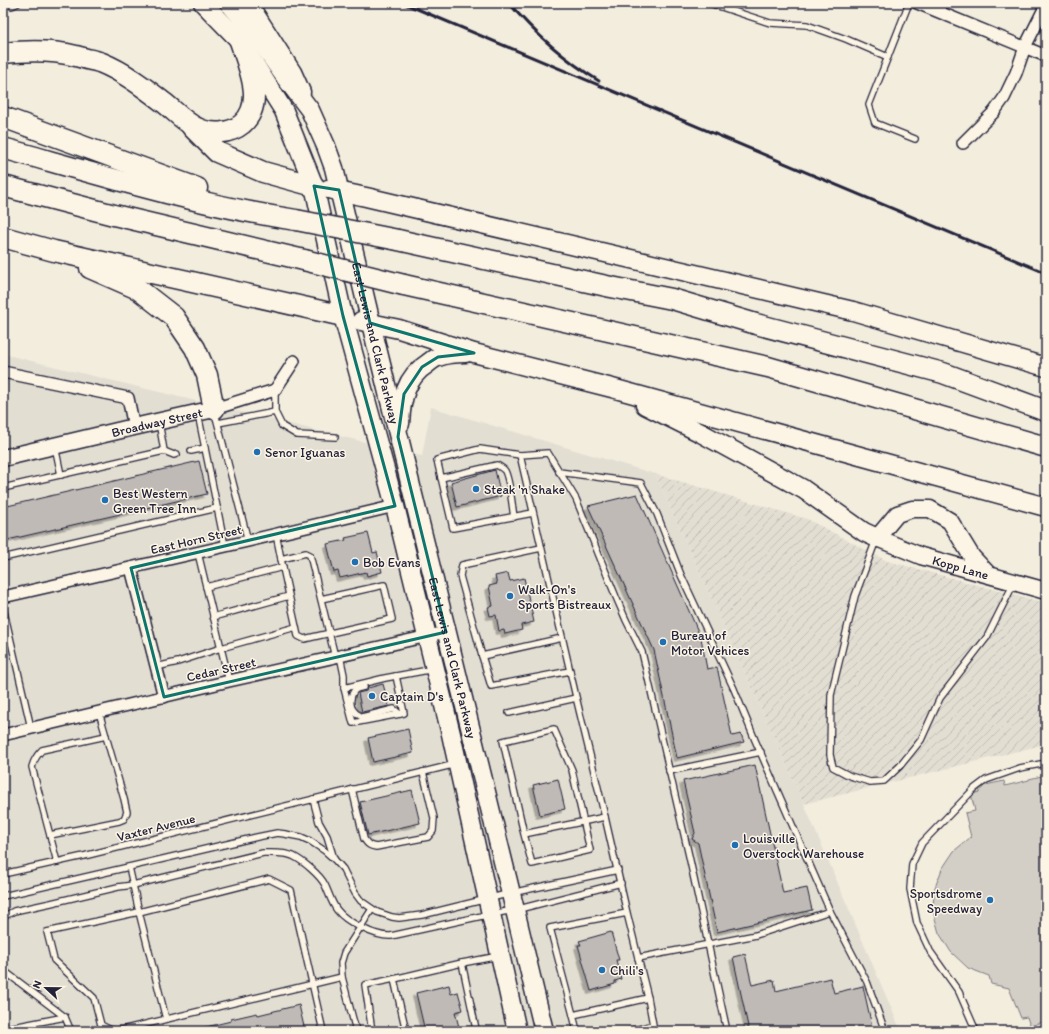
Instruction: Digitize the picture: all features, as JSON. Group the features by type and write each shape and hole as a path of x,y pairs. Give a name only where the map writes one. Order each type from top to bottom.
{"highway":[{"path":"3,52 40,51 70,54 101,63 128,76 196,128 208,132 225,132 233,129 246,120 254,104 255,91 240,41"},
{"path":"180,116 218,152 263,172 314,186"},
{"path":"3,117 270,216"},
{"path":"3,148 129,183 205,202 398,240 672,299 756,324 943,374 1046,411"},
{"path":"3,186 114,215 404,285 768,367 1046,447"},
{"path":"3,197 225,242"},
{"path":"3,237 54,251 343,316"},
{"path":"54,251 138,290 174,317 195,348 207,375 210,415"}],"main road":[{"name":"East Lewis and Clark Parkway","path":"203,3 240,41 284,111 314,186 343,316 395,506 435,669 517,1031"},
{"name":"East Lewis and Clark Parkway","path":"230,3 256,34 285,77 310,110 334,168 370,323 544,1031"},
{"path":"314,186 339,190 853,310 1046,367"},
{"path":"343,316 399,329 474,353 612,388 1046,507"},
{"path":"398,437 404,394 411,379 422,367 438,357 457,353 474,353"},
{"path":"612,388 701,433 803,489 864,532 877,538"}],"street":[{"path":"249,3 293,72 310,110"},
{"path":"917,3 942,8 1046,56"},
{"path":"963,143 994,112 1004,98 1046,5"},
{"path":"275,390 294,361"},
{"path":"3,372 128,398 134,427"},
{"name":"Broadway Street","path":"3,458 159,421 210,415 275,390"},
{"name":"East Horn Street","path":"3,597 198,553 395,506"},
{"path":"877,538 897,514 912,509 930,509 950,521 972,557 989,575"},
{"name":"Kopp Lane","path":"877,538 921,556 1046,591"},
{"path":"131,568 164,696"},
{"name":"Cedar Street","path":"3,734 446,632"}],"lane":[{"path":"3,3 12,6 18,3"},
{"path":"708,3 770,23 807,25 888,57"},
{"path":"909,3 869,105 875,122 915,140"},
{"path":"275,390 275,412 282,426 297,435 335,437"},
{"path":"210,415 275,412"},
{"path":"210,415 205,448 225,546"},
{"path":"210,415 248,541"},
{"path":"159,421 164,451"},
{"path":"55,446 61,475"},
{"path":"191,451 205,448"},
{"path":"533,514 453,528 437,460 480,449 520,456 548,453 576,499 610,585 642,652 689,856 727,1031"},
{"path":"3,488 164,451 174,455 177,454"},
{"path":"520,456 654,1028 630,1031"},
{"path":"441,478 497,465 502,468 505,473 514,517"},
{"path":"559,472 641,483 657,514 681,575 734,689 830,911 867,982 885,1031"},
{"path":"3,558 217,508"},
{"path":"276,534 298,636 304,639 392,619 384,585 321,599"},
{"path":"877,538 854,596 831,695 830,755 833,767 850,776 870,782 884,781 900,766 921,740 940,698 987,637 1015,582"},
{"path":"541,548 462,565 460,576 482,656 492,686 570,671"},
{"path":"198,553 228,681"},
{"path":"281,559 306,553 310,555 329,634 344,675 344,688 353,723 404,713 396,676"},
{"path":"206,587 283,567"},
{"path":"213,617 289,596"},
{"path":"3,607 30,728"},
{"path":"156,667 178,662 296,627"},
{"path":"482,656 562,638"},
{"path":"344,688 385,678 435,669"},
{"path":"385,678 383,682 358,688 354,691 350,700 352,710 362,717 394,710 400,714"},
{"path":"509,713 576,698"},
{"path":"50,835 119,821 124,819 127,812 99,712"},
{"path":"554,729 572,770 590,850 532,864 524,834 503,741 554,729"},
{"path":"57,862 32,767 35,757 42,750 106,736"},
{"path":"669,771 760,752"},
{"path":"976,1031 959,992 930,951 917,923 910,889 912,864 922,843 974,789 986,780 1020,768 1046,763"},
{"name":"Vaxter Avenue","path":"3,874 457,764"},
{"path":"352,790 364,839 370,846 376,848 428,837 432,831 434,818 422,772"},
{"path":"313,799 319,822 327,836 334,859"},
{"path":"524,834 605,816"},
{"path":"3,896 277,833 301,837 325,851 343,869 355,894 361,901 372,909 392,918 489,907 513,901 621,883"},
{"path":"3,917 14,911 118,887 133,885 263,853 293,856 317,874 325,885 333,904 340,914 360,927 379,935 391,936 618,870"},
{"path":"129,867 138,912 166,1019"},
{"path":"113,1031 101,1025 94,998 54,960 47,932 138,912 270,879 291,890 322,1031"},
{"path":"356,1031 342,977 341,963 344,953 372,909"},
{"path":"638,958 756,935 830,911"},
{"path":"577,1031 550,928 627,912"},
{"path":"372,1031 365,985 500,956"},
{"path":"462,963 476,1030 468,1031"},
{"path":"3,970 65,1017 71,1031"},
{"path":"117,1031 342,977"},
{"path":"394,979 406,1031"},
{"path":"574,1015 648,998"},
{"path":"3,1029 65,1017"}],"highlighted area":[{"path":"314,186 339,190 370,323 474,353 438,357 422,367 404,394 398,437 446,632 164,697 131,568 395,506 343,316"}],"shaded area":[{"path":"3,354 422,456 431,407 655,474 804,804 901,1031 3,1031"},
{"path":"655,474 807,519 887,561 1046,603 1046,744 804,804"},
{"name":"Sportsdrome Speedway","path":"1046,775 1046,1021 1030,1026 1027,1017 1021,1018 1009,988 991,984 989,976 968,968 951,952 939,933 933,911 934,890 942,869 954,851 971,837 965,813 975,811 971,794 980,792 979,789 982,789 981,786 1004,781 1005,786"}],"building":[{"name":"Best Western Green Tree Inn","path":"199,461 207,494 3,541 3,507"},
{"name":"Steak 'n Shake","path":"495,470 501,496 457,507 451,482"},
{"path":"637,494 701,638 707,669 717,667 732,736 741,734 744,742 677,758 654,650 588,506"},
{"name":"Bob Evans","path":"368,533 373,553 377,552 382,572 367,576 366,572 340,578 338,571 334,572 327,544"},
{"name":"Walk-On's Sports Bistreaux","path":"508,573 510,581 524,578 534,622 521,625 522,630 505,634 504,630 499,631 496,615 490,616 488,607 493,606 489,586 497,584 495,576"},
{"name":"Captain D's","path":"383,684 389,706 362,712 358,693 366,691 368,688"},
{"path":"408,729 413,753 373,762 368,738"},
{"name":"Louisville Overstock Warehouse","path":"755,765 783,893 807,888 812,910 717,932 698,843 692,839 695,833 683,781"},
{"path":"558,779 565,809 540,815 533,785"},
{"path":"412,790 420,823 368,835 360,802"},
{"name":"Chili's","path":"611,932 619,960 616,960 621,979 615,981 615,984 591,991 578,945 581,945 579,941"},
{"path":"745,954 752,985 774,980 776,991 830,978 834,993 863,986 873,1031 749,1031 733,957"},
{"path":"449,985 451,994 458,992 463,1010 455,1012 459,1027 440,1031 425,1031 416,993"},
{"path":"299,1005 305,1031 202,1031 202,1028 231,1021 231,1019 257,1013 258,1015"}],"railway":[{"path":"403,3 1046,273"},
{"path":"509,3 551,46 599,81"}],"place":[{"name":"Senor Iguanas","path":"257,452"},
{"name":"Steak 'n Shake","path":"476,489"},
{"name":"Best Western Green Tree Inn","path":"105,500"},
{"name":"Bob Evans","path":"355,562"},
{"name":"Walk-On's Sports Bistreaux","path":"510,596"},
{"name":"Bureau of Motor Vehices","path":"663,642"},
{"name":"Captain D's","path":"372,696"},
{"name":"Louisville Overstock Warehouse","path":"735,845"},
{"name":"Sportsdrome Speedway","path":"990,900"},
{"name":"Chili's","path":"602,970"}]}
